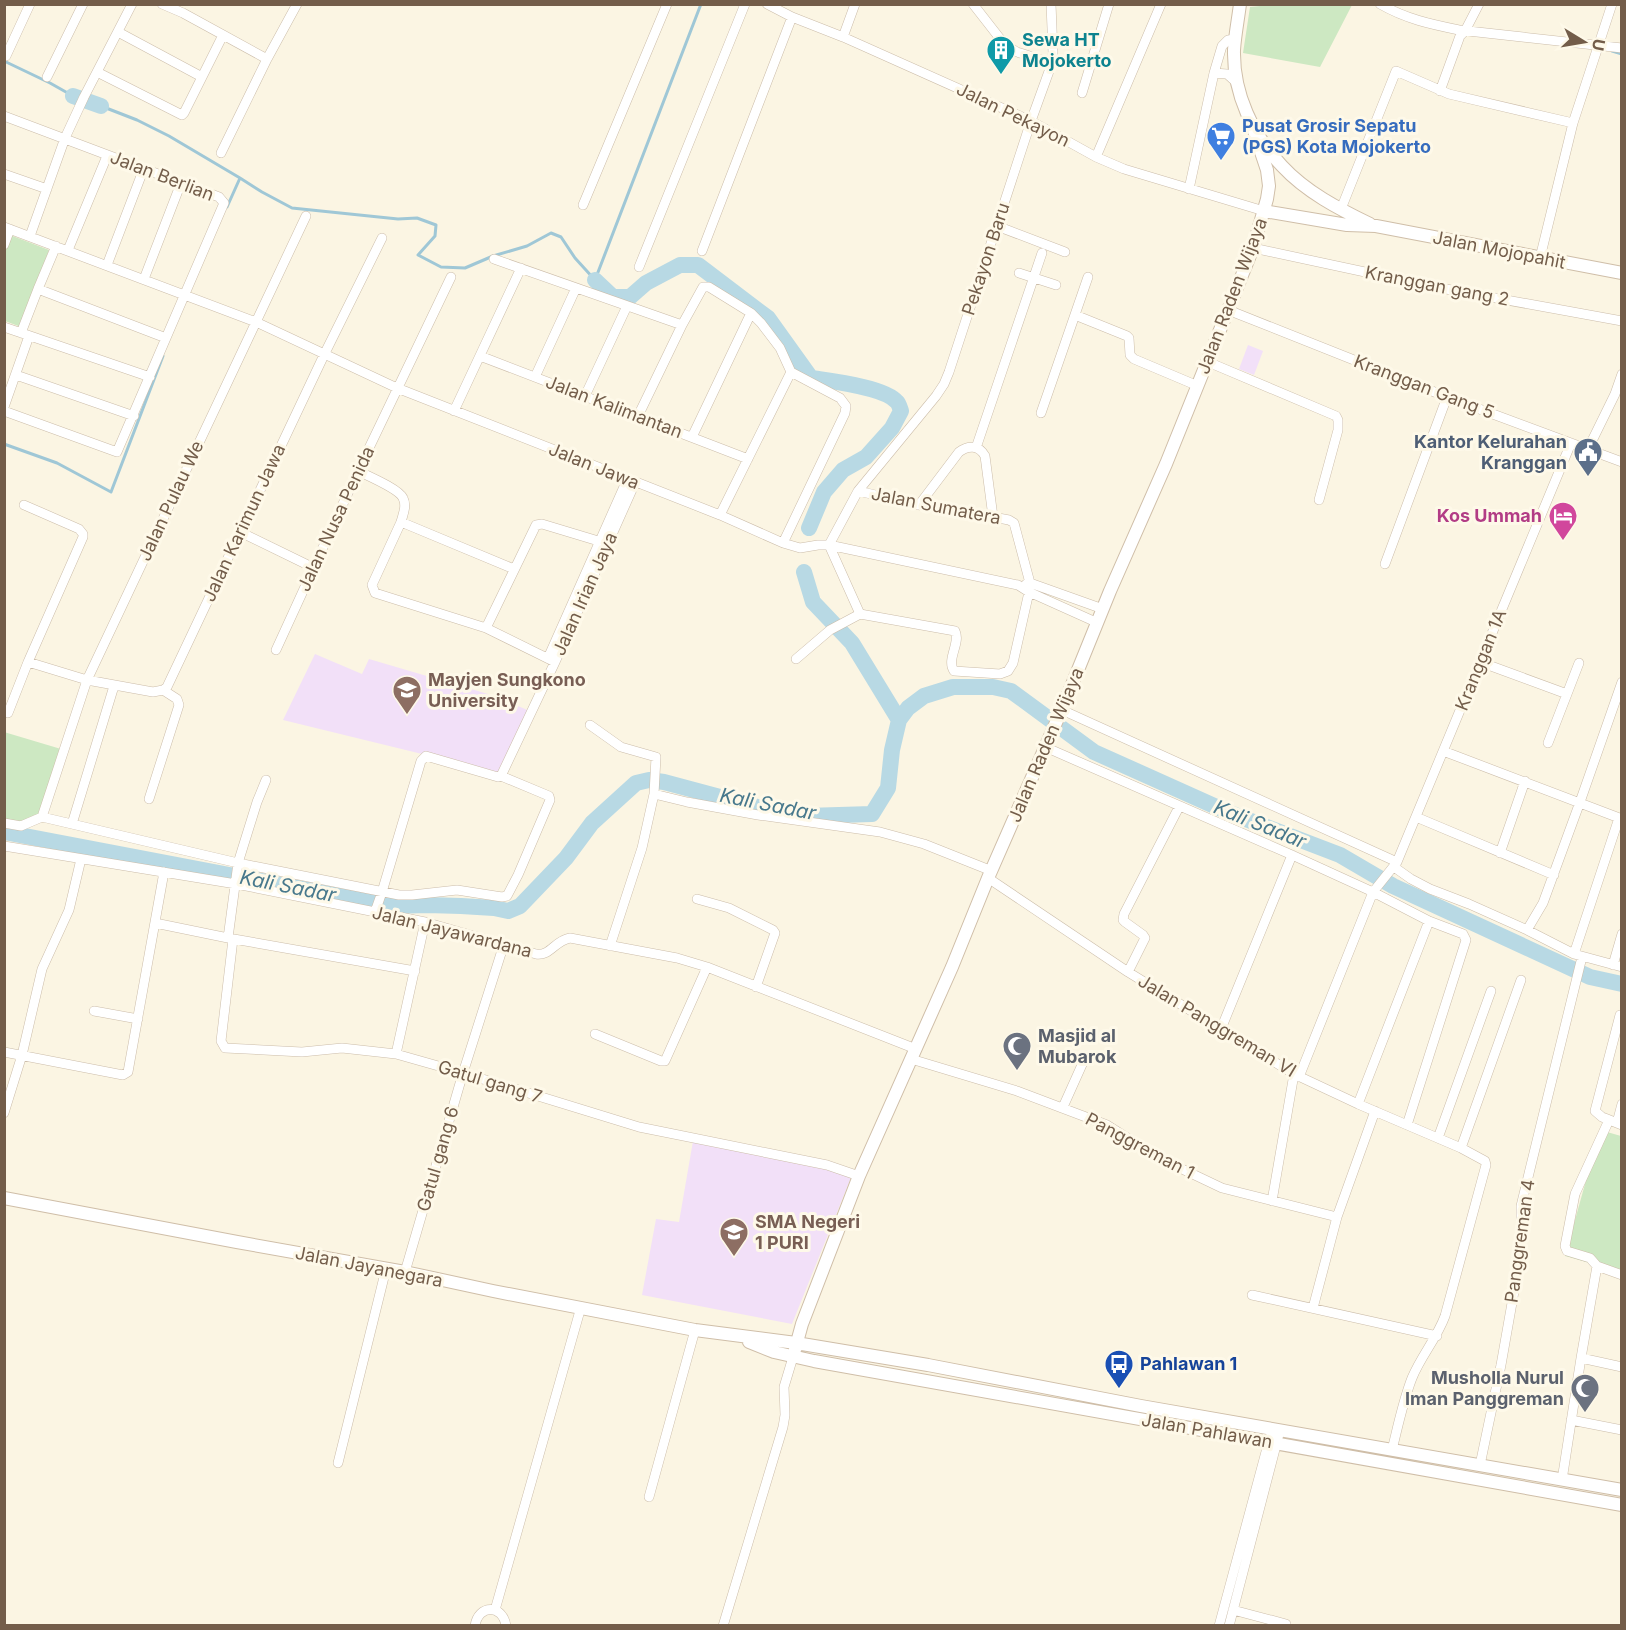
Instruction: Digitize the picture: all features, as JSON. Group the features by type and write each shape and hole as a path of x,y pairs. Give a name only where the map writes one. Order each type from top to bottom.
{"main road":[{"name":"Jalan Mojopahit","path":"1240,4 1234,51 1237,83 1253,128 1282,166 1309,189 1341,209 1376,226"},
{"name":"Jalan Raden Wijaya","path":"793,1356 859,1176 1060,714 1166,464 1253,248 1269,186 1267,171 1253,128"},
{"name":"Jalan Mojopahit","path":"1264,211 1347,225 1376,226 1622,273"},
{"name":"Jalan Jayanegara","path":"4,1198 405,1272 695,1330 796,1343"},
{"name":"Jalan Jayanegara","path":"734,1336 774,1352 793,1356"},
{"name":"Jalan Pahlawan","path":"796,1343 928,1365 1273,1443 1622,1505"},
{"name":"Jalan Pahlawan","path":"793,1356 1139,1412 1276,1430 1622,1490"},
{"path":"1453,1475 1456,1461"}],"street":[{"path":"6,56 30,4"},
{"path":"47,76 84,4"},
{"path":"30,236 78,108 132,4"},
{"path":"162,4 185,9 223,35 267,59"},
{"path":"221,153 297,4"},
{"path":"583,205 667,4"},
{"path":"639,267 746,4"},
{"name":"Jalan Pekayon","path":"767,4 1031,121 1096,157 1137,173 1264,211"},
{"path":"843,37 855,4"},
{"path":"973,4 1005,45 1017,52 1052,63"},
{"name":"Pekayon Baru","path":"829,545 858,491 936,396 949,372 1052,63 1051,4"},
{"path":"1082,93 1109,4"},
{"path":"1096,157 1161,4"},
{"path":"1380,4 1400,15 1463,33 1622,48"},
{"path":"1440,91 1463,33 1479,4"},
{"path":"1540,258 1573,123 1612,4"},
{"path":"702,251 792,17"},
{"path":"118,32 202,77"},
{"path":"97,72 182,115 223,35"},
{"path":"1189,189 1222,46 1227,40 1236,39"},
{"path":"1341,209 1396,71 1440,91 1573,123"},
{"path":"1214,73 1227,74 1237,83"},
{"name":"Jalan Berlian","path":"4,116 219,197 224,203 187,295"},
{"path":"68,250 107,156"},
{"path":"107,265 144,168"},
{"path":"4,174 47,189"},
{"path":"144,279 180,183"},
{"name":"Jalan Pulau We","path":"42,817 87,680 306,216"},
{"path":"997,226 1065,252"},
{"path":"4,245 8,228"},
{"name":"Jalan Jawa","path":"8,228 256,322 397,388 720,515 783,543 800,548 829,545 1030,587 1103,609"},
{"name":"Jalan Karimun Jawa","path":"163,690 167,687 382,238"},
{"path":"56,246 38,289 16,375 4,409 117,452 187,295"},
{"name":"Kranggan gang 2","path":"1253,248 1435,287 1622,321"},
{"path":"976,447 1042,253"},
{"path":"494,259 682,325"},
{"path":"454,411 521,268"},
{"path":"1019,273 1056,285"},
{"path":"1041,413 1088,277"},
{"name":"Jalan Nusa Penida","path":"276,650 397,388 451,278"},
{"path":"638,416 702,288 709,287 751,313 774,339 791,372 840,399 846,406 845,413 783,543"},
{"path":"535,377 576,288"},
{"path":"38,289 166,338"},
{"path":"585,396 627,306"},
{"name":"Kranggan Gang 5","path":"1228,310 1447,397 1622,462"},
{"path":"692,437 751,313"},
{"path":"1075,315 1127,336 1130,355 1134,358 1198,386"},
{"path":"4,327 150,377"},
{"name":"Jalan Kalimantan","path":"480,356 748,459"},
{"path":"1208,362 1336,416 1338,430 1319,500"},
{"path":"720,515 791,372"},
{"path":"1587,449 1615,394 1622,374"},
{"path":"16,375 134,416"},
{"path":"1385,564 1447,397"},
{"name":"Kranggan 1A","path":"1376,889 1393,868 1416,817 1571,443"},
{"path":"919,505 959,452 967,447 976,447 985,456 993,517"},
{"path":"358,471 400,493 405,506 372,585 375,593 486,628 552,660"},
{"name":"Jalan Irian Jaya","path":"501,776 631,481"},
{"name":"Jalan Sumatera","path":"858,491 919,505 1009,520 1016,526 1030,587"},
{"path":"8,712 27,662 83,537 79,529 24,505"},
{"path":"400,522 514,569"},
{"path":"486,628 534,527 539,524 604,542"},
{"path":"240,532 314,568"},
{"path":"829,545 860,614"},
{"path":"796,659 830,630 860,614 952,630 957,633 957,636 952,670 1004,673 1008,671 1012,663 1030,587"},
{"name":"Jalan Jawa","path":"1030,587 1098,623"},
{"path":"27,662 114,686 153,692 163,690 177,699 179,705 148,799"},
{"path":"1480,662 1567,694"},
{"path":"1548,743 1579,663"},
{"path":"1527,930 1541,909 1622,682"},
{"path":"72,825 114,686"},
{"path":"1060,714 1393,868 1430,889 1469,904 1578,955 1617,966 1622,934"},
{"path":"590,724 621,747 656,756 655,792 642,848 610,946"},
{"path":"1045,746 1179,807 1376,889 1429,921 1463,934 1466,940 1407,1125"},
{"path":"1443,751 1620,818"},
{"path":"4,823 21,826 42,817 237,874 379,902 405,896 457,890 502,897 507,896 522,864 550,800 549,796 501,776 429,756 423,757 379,902"},
{"path":"231,938 237,874 257,802 266,780"},
{"path":"1500,853 1525,781"},
{"name":"Jalan Panggreman VI","path":"655,792 687,802 758,815 880,832 924,844 990,874 1128,972 1297,1075 1484,1160 1486,1165 1445,1316 1437,1335"},
{"path":"1128,972 1145,938 1123,920 1124,914 1179,807"},
{"path":"1416,817 1554,875"},
{"name":"Panggreman 4","path":"1480,1465 1515,1286 1521,1243 1521,1206 1580,968 1578,955 1620,818"},
{"name":"Jalan Jayawardana","path":"4,846 164,872 237,874 379,902 425,922 542,955 559,942 570,938 677,958 707,967 914,1054"},
{"path":"1221,1029 1292,855"},
{"path":"4,1113 22,1055 42,969 69,910 81,859"},
{"path":"4,1052 126,1074 129,1069 164,872"},
{"path":"1272,1202 1297,1075 1376,889"},
{"path":"697,899 729,908 773,930 775,933 756,987"},
{"path":"1358,1104 1429,921"},
{"path":"396,1054 425,922"},
{"path":"155,923 415,970"},
{"name":"Gatul gang 7","path":"231,938 221,1041 225,1048 302,1052 342,1048 396,1054 639,1127 827,1165 859,1176"},
{"name":"Gatul gang 6","path":"405,1272 463,1073 504,944"},
{"path":"595,1034 665,1061 707,967"},
{"path":"1461,1148 1521,980"},
{"path":"1438,1138 1491,991"},
{"path":"94,1011 138,1019"},
{"path":"1616,1123 1595,1111 1620,1015"},
{"name":"Panggreman 1","path":"914,1054 1107,1125 1161,1159 1222,1188 1337,1217"},
{"path":"1063,1107 1085,1058"},
{"path":"1622,1104 1616,1123 1575,1194 1565,1246 1569,1252 1592,1258 1597,1266 1622,1275"},
{"path":"1313,1308 1337,1217 1375,1111"},
{"path":"1562,1480 1597,1266"},
{"path":"338,1463 386,1269"},
{"path":"1252,1294 1437,1335 1413,1376 1392,1450"},
{"path":"495,1610 581,1307"},
{"path":"649,1497 695,1330"},
{"path":"723,1626 783,1427 784,1387 793,1356"},
{"path":"1581,1358 1622,1367"},
{"path":"1571,1420 1622,1430"},
{"path":"1228,1626 1276,1430"},
{"path":"1219,1626 1273,1443"},
{"path":"475,1626 476,1618 490,1609 503,1616 506,1626"},
{"path":"1233,1610 1286,1624"}],"shaded area":[{"path":"1248,345 1263,351 1254,375 1239,369"},
{"name":"Mayjen Sungkono University","path":"315,654 362,674 369,659 488,694 530,711 500,776 422,754 283,720"},
{"name":"SMA Negeri 1 PURI","path":"693,1141 852,1175 792,1324 642,1295 656,1219 679,1222"}],"green space":[{"path":"1280,4 1352,5 1320,67 1243,53 1250,7"},
{"path":"10,235 49,250 21,327 5,321 4,249"},
{"path":"4,732 61,749 40,814 20,822 5,819"},
{"path":"1600,1130 1621,1136 1621,1272 1565,1256"}],"waterway":[{"path":"595,280 701,4"},
{"path":"1612,51 1622,54"},
{"path":"4,61 73,96"},
{"path":"73,96 101,106"},
{"path":"101,106 169,136 240,178"},
{"path":"227,207 240,178 292,208 398,219 417,218 436,225 435,236 418,255 441,267 465,268 493,256 527,246 551,233 561,237 575,258 595,280"},
{"path":"595,280 613,297 630,297 646,283 680,265 698,265 768,318 811,378 881,392 897,402 901,411 892,428 866,457 843,470 824,492 809,528"},
{"path":"4,444 57,463 111,492 163,356"},
{"path":"804,572 813,602 852,643 899,720"},
{"name":"Kali Sadar","path":"4,832 392,906 461,906 508,911 520,906 566,858 592,823 636,783 649,780 664,782 769,810 806,816 872,814 888,788 892,750 899,720 908,708 924,696 953,687 993,687 1011,691 1094,752 1230,813 1340,855 1393,886 1590,977 1622,984"}],"place":[{"name":"Sewa HT Mojokerto","path":"1001,76"},
{"name":"Pusat Grosir Sepatu (PGS) Kota Mojokerto","path":"1221,162"},
{"name":"Kantor Kelurahan Kranggan","path":"1588,478"},
{"name":"Kos Ummah","path":"1563,542"},
{"name":"Mayjen Sungkono University","path":"407,716"},
{"name":"Masjid al Mubarok","path":"1017,1072"},
{"name":"SMA Negeri 1 PURI","path":"734,1258"},
{"name":"Pahlawan 1","path":"1119,1390"},
{"name":"Musholla Nurul Iman Panggreman","path":"1585,1414"}]}
